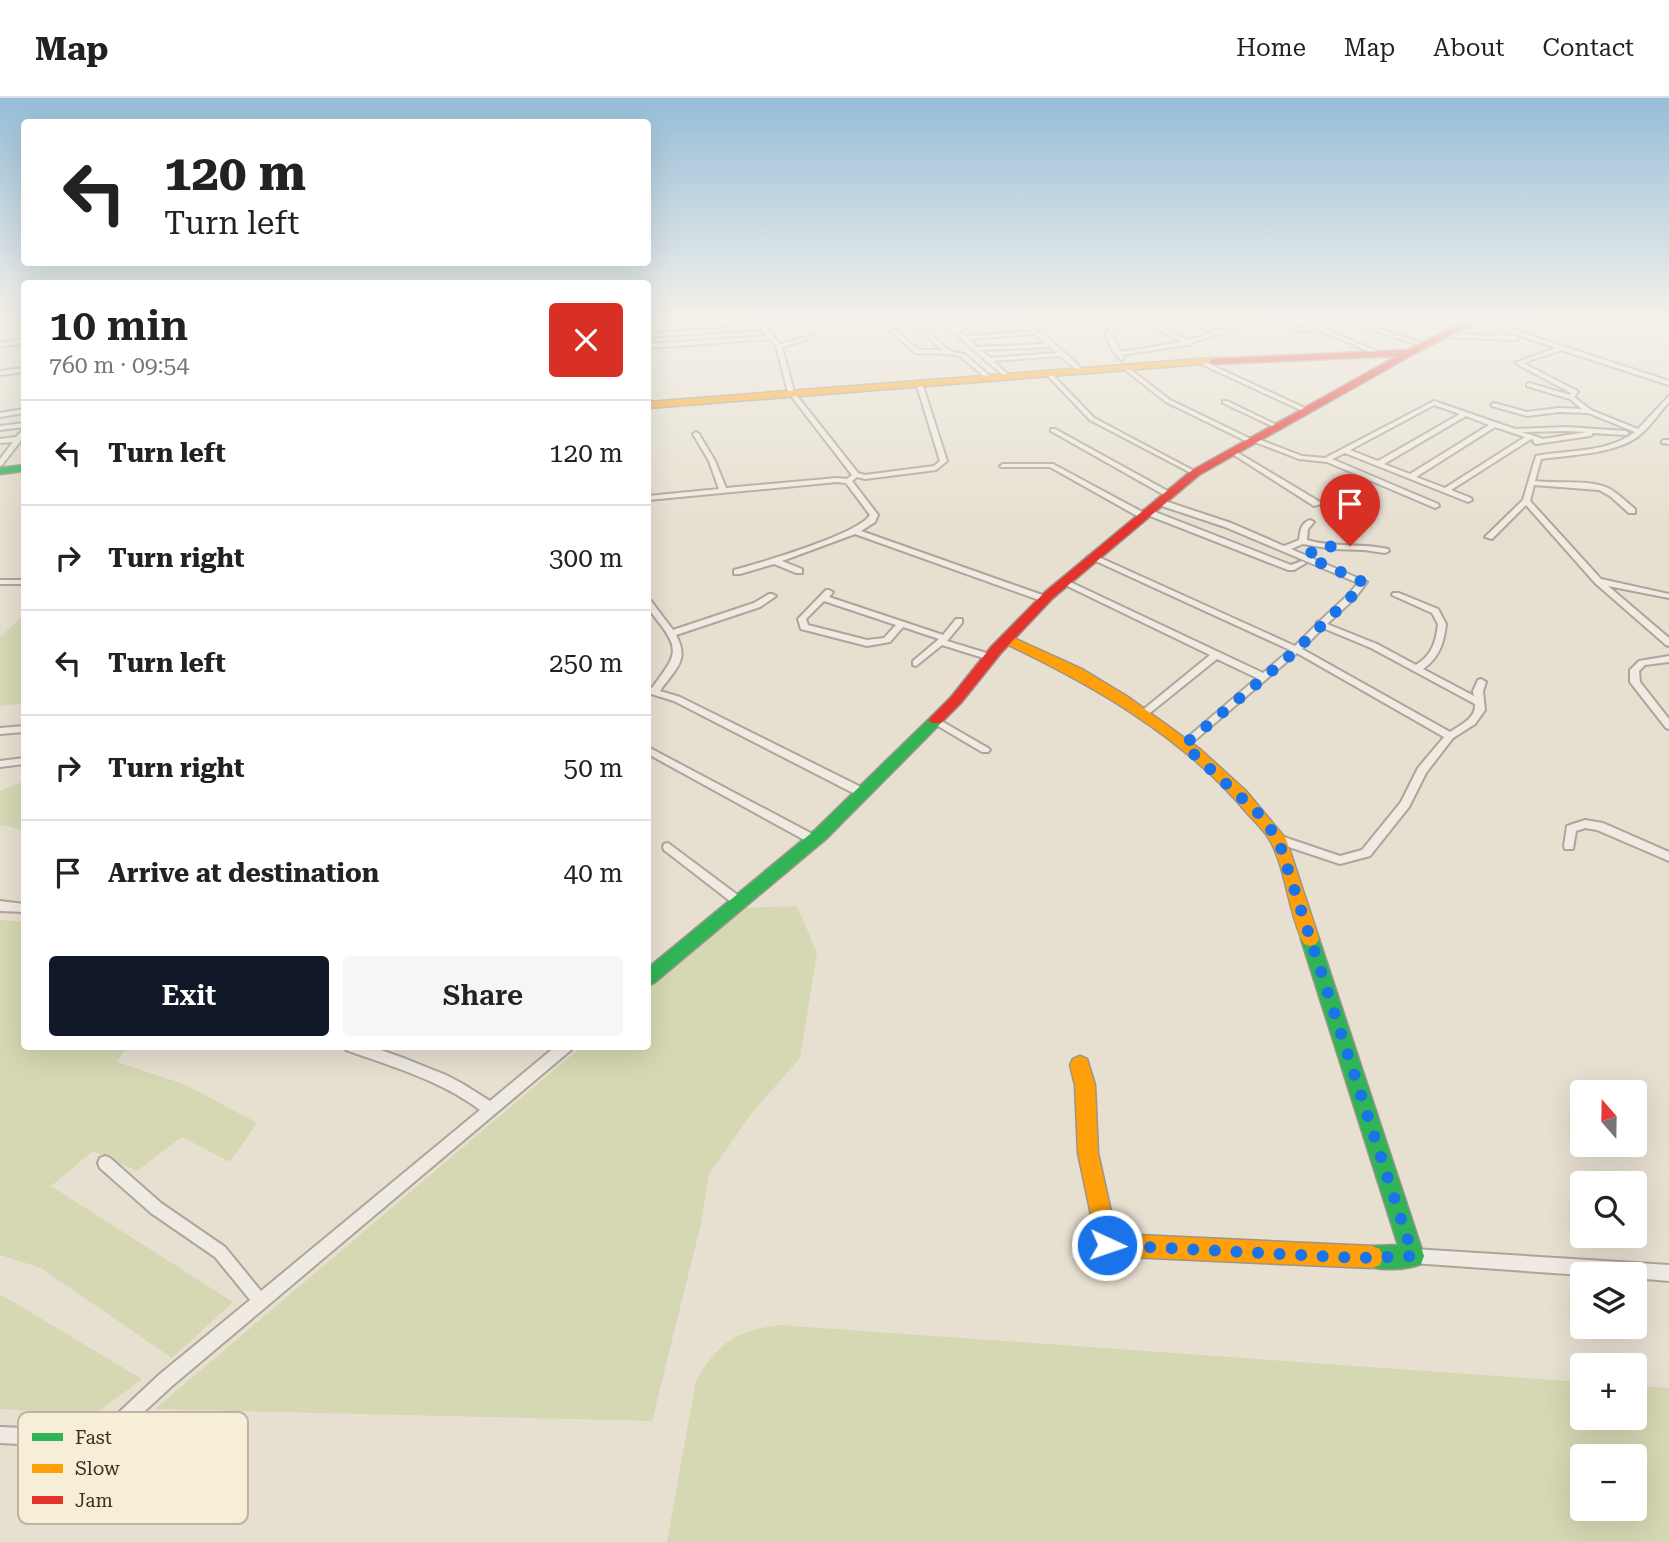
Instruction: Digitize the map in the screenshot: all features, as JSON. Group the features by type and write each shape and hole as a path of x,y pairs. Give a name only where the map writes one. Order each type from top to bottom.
{"street":[{"path":"790,387 856,475 865,477 929,470 943,463 931,414 921,387"},
{"path":"651,405 857,387"},
{"path":"1062,387 1092,419 1195,473"},
{"path":"1153,387 1168,401 1254,441 1301,458 1328,460 1435,506"},
{"path":"1254,387 1307,411"},
{"path":"651,975 814,840 936,721 990,657 1045,599 1091,558 1195,473 1349,387"},
{"path":"1539,387 1572,398 1589,411 1639,432"},
{"path":"1566,387 1575,392 1572,398"},
{"path":"1225,402 1278,427"},
{"path":"1489,537 1526,501 1538,457 1594,449 1628,440 1667,402"},
{"path":"1328,460 1431,403 1542,441"},
{"path":"1494,405 1527,414 1559,410 1589,411"},
{"path":"0,415 21,412"},
{"path":"1378,464 1465,414"},
{"path":"1411,477 1495,424"},
{"path":"0,428 21,425"},
{"path":"1053,430 1154,506 1286,548 1305,560 1363,582 1352,596 1296,649 1184,745"},
{"path":"1511,430 1626,433"},
{"path":"1520,443 1602,431"},
{"path":"696,434 712,461 723,491"},
{"path":"0,464 21,436"},
{"path":"1445,491 1530,437"},
{"path":"0,441 19,439"},
{"path":"1344,450 1468,500"},
{"path":"1233,452 1317,504"},
{"path":"1003,466 1051,465 1154,506 1291,568 1298,567 1317,547"},
{"path":"0,471 21,468"},
{"path":"651,498 848,481 856,475"},
{"path":"737,572 775,561 868,524 874,515 848,481"},
{"path":"1533,483 1567,487 1597,486 1632,511"},
{"path":"1526,501 1598,581 1669,643"},
{"path":"1303,541 1304,529 1310,522"},
{"path":"855,531 1045,599"},
{"path":"1286,548 1303,541 1317,547 1367,546 1385,551"},
{"path":"1091,558 1296,649 1450,736"},
{"path":"775,561 799,571"},
{"path":"1598,581 1669,596"},
{"path":"0,582 21,582"},
{"path":"1063,582 1263,677"},
{"path":"902,624 887,640 867,643 804,626 802,619 826,595 990,657"},
{"path":"1396,595 1434,611 1442,624 1436,653 1426,664 1416,669"},
{"path":"670,634 757,605 772,596"},
{"path":"651,607 677,645 678,657 651,691 677,699 863,793"},
{"path":"916,663 943,640 959,621"},
{"path":"1320,624 1374,646 1480,702"},
{"path":"1007,639 1097,683 1184,745 1258,813 1278,839 1413,1256"},
{"path":"1142,715 1216,655"},
{"path":"1669,659 1642,663 1634,670 1635,682 1669,726"},
{"path":"1278,839 1340,860 1366,853 1405,804 1422,771 1450,736 1472,722 1480,710 1478,691 1481,682"},
{"path":"936,721 985,750"},
{"path":"0,731 21,729"},
{"path":"651,752 680,770 814,840"},
{"path":"0,764 21,761"},
{"path":"1569,846 1571,829 1585,824 1632,839 1669,857"},
{"path":"668,847 739,902"},
{"path":"0,906 21,908"},
{"path":"363,1050 467,1090 491,1109"},
{"path":"131,1412 561,1050"},
{"path":"1080,1065 1085,1085 1088,1153 1107,1245 1357,1258 1413,1256 1669,1273"},
{"path":"105,1163 156,1208 220,1252 260,1301"},
{"path":"0,1435 18,1436"}],"green space":[{"path":"21,618 21,703 0,706 0,637"},
{"path":"21,782 21,829 0,825 0,791"},
{"path":"797,906 817,953 800,1058 751,1114 709,1174 701,1224 652,1421 155,1409 577,1050 651,1050 651,987 744,908"},
{"path":"0,920 21,922 21,1050 125,1050 117,1062 186,1085 257,1123 230,1162 182,1137 137,1171 93,1151 51,1186 233,1302 172,1358 41,1268 0,1255"},
{"path":"0,1295 142,1379 98,1412 0,1409"},
{"path":"778,1325 1570,1381 1570,1430 1647,1430 1647,1387 1669,1388 1669,1542 667,1542 696,1380 721,1348 739,1335"}],"traffic: fast":[{"path":"0,471 21,468"},
{"path":"651,976 821,834 936,720"},
{"path":"1310,939 1413,1256 1372,1257"}],"traffic: slow":[{"path":"651,405 874,387"},
{"path":"1007,639 1077,672 1123,700 1196,754 1241,795 1278,839 1310,939"},
{"path":"1080,1065 1085,1085 1088,1153 1107,1245 1372,1257"}],"traffic: jam":[{"path":"936,720 956,700 996,650 1049,595 1195,473 1348,387"}],"route":[{"path":"1107,1245 1357,1258 1413,1256 1278,839 1258,813 1184,745 1292,654 1320,624 1352,596 1363,582 1307,557 1317,547 1350,546"}]}
